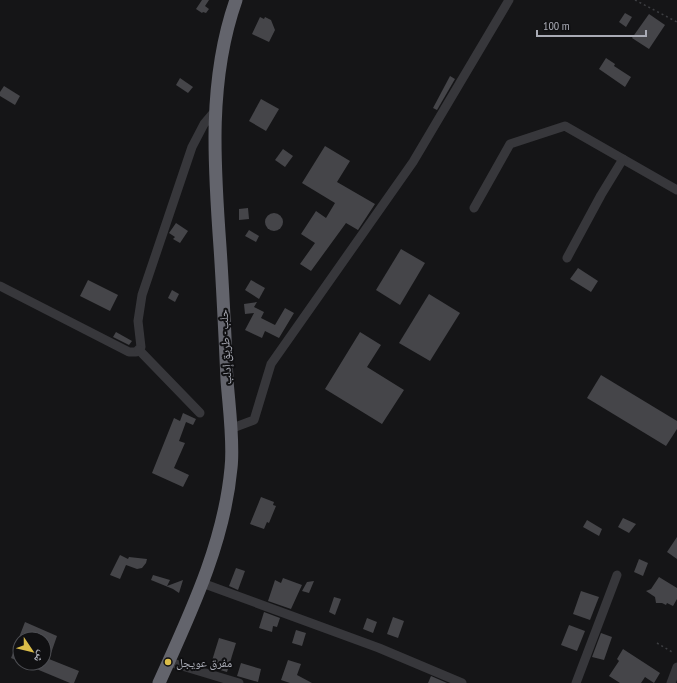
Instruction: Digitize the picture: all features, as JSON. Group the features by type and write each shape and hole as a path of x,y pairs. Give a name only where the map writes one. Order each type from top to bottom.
{"highway":[{"name":"حلب - طريق إدلب","path":"159,683 202,583 225,513 232,466 217,200 215,110 220,67 236,0"}],"street":[{"path":"230,430 254,420 271,364 413,162 509,0"},
{"path":"0,286 129,352 136,352 139,350 142,343 138,321 142,295 192,147 204,124 215,110"},
{"path":"474,208 510,144 565,126 677,190"},
{"path":"566,258 601,194 623,159"},
{"path":"139,350 200,412"},
{"path":"576,683 617,575"},
{"path":"202,583 379,648 462,683"},
{"path":"168,662 239,683"},
{"path":"672,683 677,667"}],"path":[{"path":"635,0 677,22"},
{"path":"657,643 672,652"}],"building":[{"path":"202,0 209,0 205,6 209,9 206,13 202,13 196,9"},
{"path":"625,13 632,17 626,27 619,22"},
{"path":"649,14 665,25 649,49 632,38"},
{"path":"260,17 264,19 265,17 271,20 275,30 269,42 252,34"},
{"path":"606,58 615,64 614,66 631,77 625,87 599,69"},
{"path":"450,76 455,79 437,110 433,108"},
{"path":"180,78 193,87 188,93 176,85"},
{"path":"4,86 20,96 15,105 0,96 0,92"},
{"path":"261,99 279,109 266,131 249,121"},
{"path":"325,146 350,161 337,182 375,204 358,230 346,223 311,271 300,264 315,243 301,234 316,211 326,218 335,203 302,183"},
{"path":"283,149 293,156 285,167 275,160"},
{"path":"248,208 249,219 239,220 239,209"},
{"path":"274,213 280,216 283,222 280,228 274,231 268,228 265,222 268,216"},
{"path":"176,223 188,231 180,243 173,239 175,237 169,233"},
{"path":"249,230 259,236 256,242 245,236"},
{"path":"401,249 425,263 400,305 376,290"},
{"path":"578,268 598,281 591,292 570,279"},
{"path":"88,280 118,295 110,311 80,296"},
{"path":"251,280 265,288 259,299 245,290"},
{"path":"172,290 179,294 175,302 168,298"},
{"path":"429,294 460,313 430,361 399,343"},
{"path":"257,302 254,307 264,312 261,318 275,325 285,308 294,313 279,338 265,331 262,338 245,330 254,313 245,314 244,304"},
{"path":"116,332 132,341 129,345 113,337"},
{"path":"360,332 381,345 367,367 404,390 382,424 325,389"},
{"path":"601,375 677,421 677,429 666,446 587,398"},
{"path":"183,413 196,419 193,425 186,422 179,441 185,443 174,468 189,475 183,487 152,473 174,418 180,421"},
{"path":"261,497 274,502 273,505 276,506 269,523 267,522 264,529 250,524"},
{"path":"623,518 636,524 629,533 618,527"},
{"path":"587,520 602,529 599,536 583,527"},
{"path":"677,537 677,559 667,552"},
{"path":"120,555 128,559 129,557 147,559 142,568 137,569 126,565 120,579 110,575"},
{"path":"639,559 648,563 643,576 634,572"},
{"path":"236,568 245,571 238,590 229,586"},
{"path":"153,575 170,580 167,586 183,580 179,593 151,580"},
{"path":"659,577 677,588 677,599 673,606 667,603 666,605 656,603 655,597 646,591 651,589"},
{"path":"283,578 302,585 291,609 268,601 275,580 281,583"},
{"path":"314,581 309,593 302,591 307,582"},
{"path":"581,591 599,597 590,620 573,614"},
{"path":"334,597 341,599 335,615 329,612"},
{"path":"264,612 280,618 277,627 273,626 272,632 259,628"},
{"path":"393,617 404,621 398,638 387,634"},
{"path":"367,618 377,622 373,633 363,629"},
{"path":"25,622 46,631 22,631"},
{"path":"569,625 585,631 577,651 561,645"},
{"path":"296,630 306,633 302,646 292,643"},
{"path":"601,633 612,637 604,660 592,657"},
{"path":"52,634 57,636 52,650"},
{"path":"219,638 236,643 227,672 210,667"},
{"path":"623,649 660,673 654,683 645,677 641,683 620,683 609,676 619,661 617,659"},
{"path":"52,660 79,671 74,683 70,683 41,671 52,671"},
{"path":"288,660 301,664 297,675 312,683 290,683 281,680"},
{"path":"241,663 261,669 258,682 237,676"},
{"path":"431,676 447,683 428,683"}],"place":[{"name":"مفرق عويجل","path":"168,662"}]}
